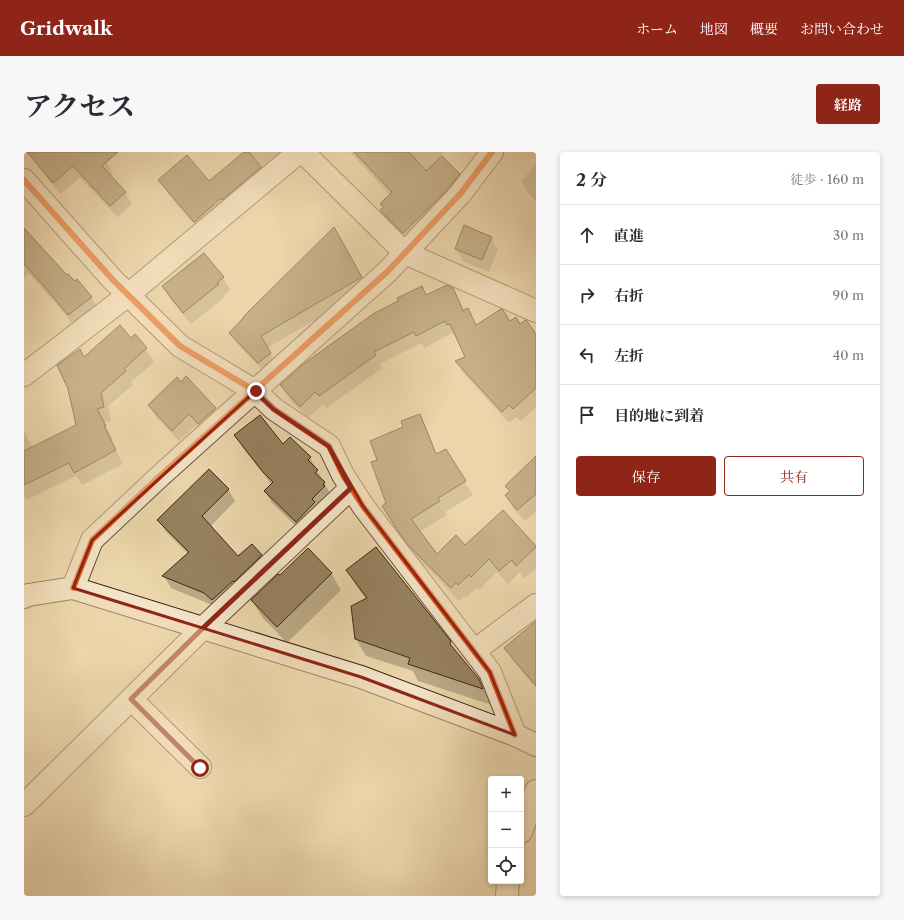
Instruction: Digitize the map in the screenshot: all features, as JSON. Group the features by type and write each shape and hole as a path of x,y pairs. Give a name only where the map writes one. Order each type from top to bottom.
{"street":[{"path":"24,375 128,295 299,152"},
{"path":"303,152 405,253 536,311"},
{"path":"73,588 92,540 160,476 388,271 461,193 492,152"},
{"path":"24,180 112,279 180,346 256,391 274,409 329,446 351,488 363,506 490,672 515,735"},
{"path":"24,805 203,628 351,488"},
{"path":"24,597 73,588 361,676 515,735 536,745"},
{"path":"474,651 536,605"},
{"path":"131,699 200,768"},
{"path":"524,824 536,791"},
{"path":"507,896 508,884"}],"highlighted area":[{"path":"255,391 274,409 329,446 363,506 490,672 515,735 361,677 73,588 92,540"}],"building":[{"path":"27,152 118,152 102,166 126,192 110,206 73,166 53,183"},
{"path":"244,152 249,152 261,167 222,200 221,198 194,222 158,180 187,155 209,181"},
{"path":"354,152 409,152 426,171 442,156 460,174 446,191 403,233 380,210 383,207 380,204 392,192"},
{"path":"464,225 492,237 482,260 455,249"},
{"path":"334,227 362,277 261,336 271,353 258,363 229,333 243,317"},
{"path":"24,228 67,275 68,274 75,281 77,279 92,297 68,315 24,264"},
{"path":"204,253 224,277 217,283 219,284 183,313 162,286"},
{"path":"447,285 453,288 463,310 462,311 468,308 476,325 501,309 510,321 516,317 520,324 526,320 536,334 536,388 513,409 509,405 502,412 455,361 465,357 450,324 447,325 445,321 416,336 414,332 374,352 376,355 319,396 315,392 300,407 280,385 302,365 373,314 398,301 397,298 422,286 426,295"},
{"path":"120,325 131,338 135,334 147,348 124,369 126,371 101,393 104,407 97,409 116,450 74,473 69,463 24,485 24,451 76,425 68,389 57,365 80,349 84,357"},
{"path":"186,376 216,408 198,424 189,414 172,431 148,405 177,377 181,382"},
{"path":"420,414 436,454 446,449 466,481 438,498 440,501 411,519 437,554 456,535 465,545 503,510 536,546 516,566 512,560 499,571 489,559 471,577 469,575 458,585 456,583 451,588 408,545 382,506 386,503 371,462 377,460 370,441 403,427 401,421"},
{"path":"260,415 283,444 290,437 311,457 308,460 318,470 315,473 325,482 323,485 325,486 312,499 315,502 296,522 264,491 273,482 263,472 234,435"},
{"path":"536,456 536,494 517,510 505,495 510,491 505,486"},
{"path":"209,469 229,489 202,516 238,556 252,544 262,555 234,582 233,581 212,600 204,593 162,576 189,552 157,520"},
{"path":"376,547 450,640 450,644 479,679 483,689 408,664 410,658 355,639 351,606 367,598 346,570"},
{"path":"308,548 332,573 277,627 251,600"},
{"path":"536,621 536,686 504,648"}],"cycle path":[{"path":"73,588 92,540 160,476 388,271 461,193 492,152"},
{"path":"24,180 112,279 180,346 255,391 274,409 329,446 343,475 363,506 490,672 515,735"}],"route":[{"path":"200,768 131,699 203,628 351,488 329,446 274,409 256,391"}]}
